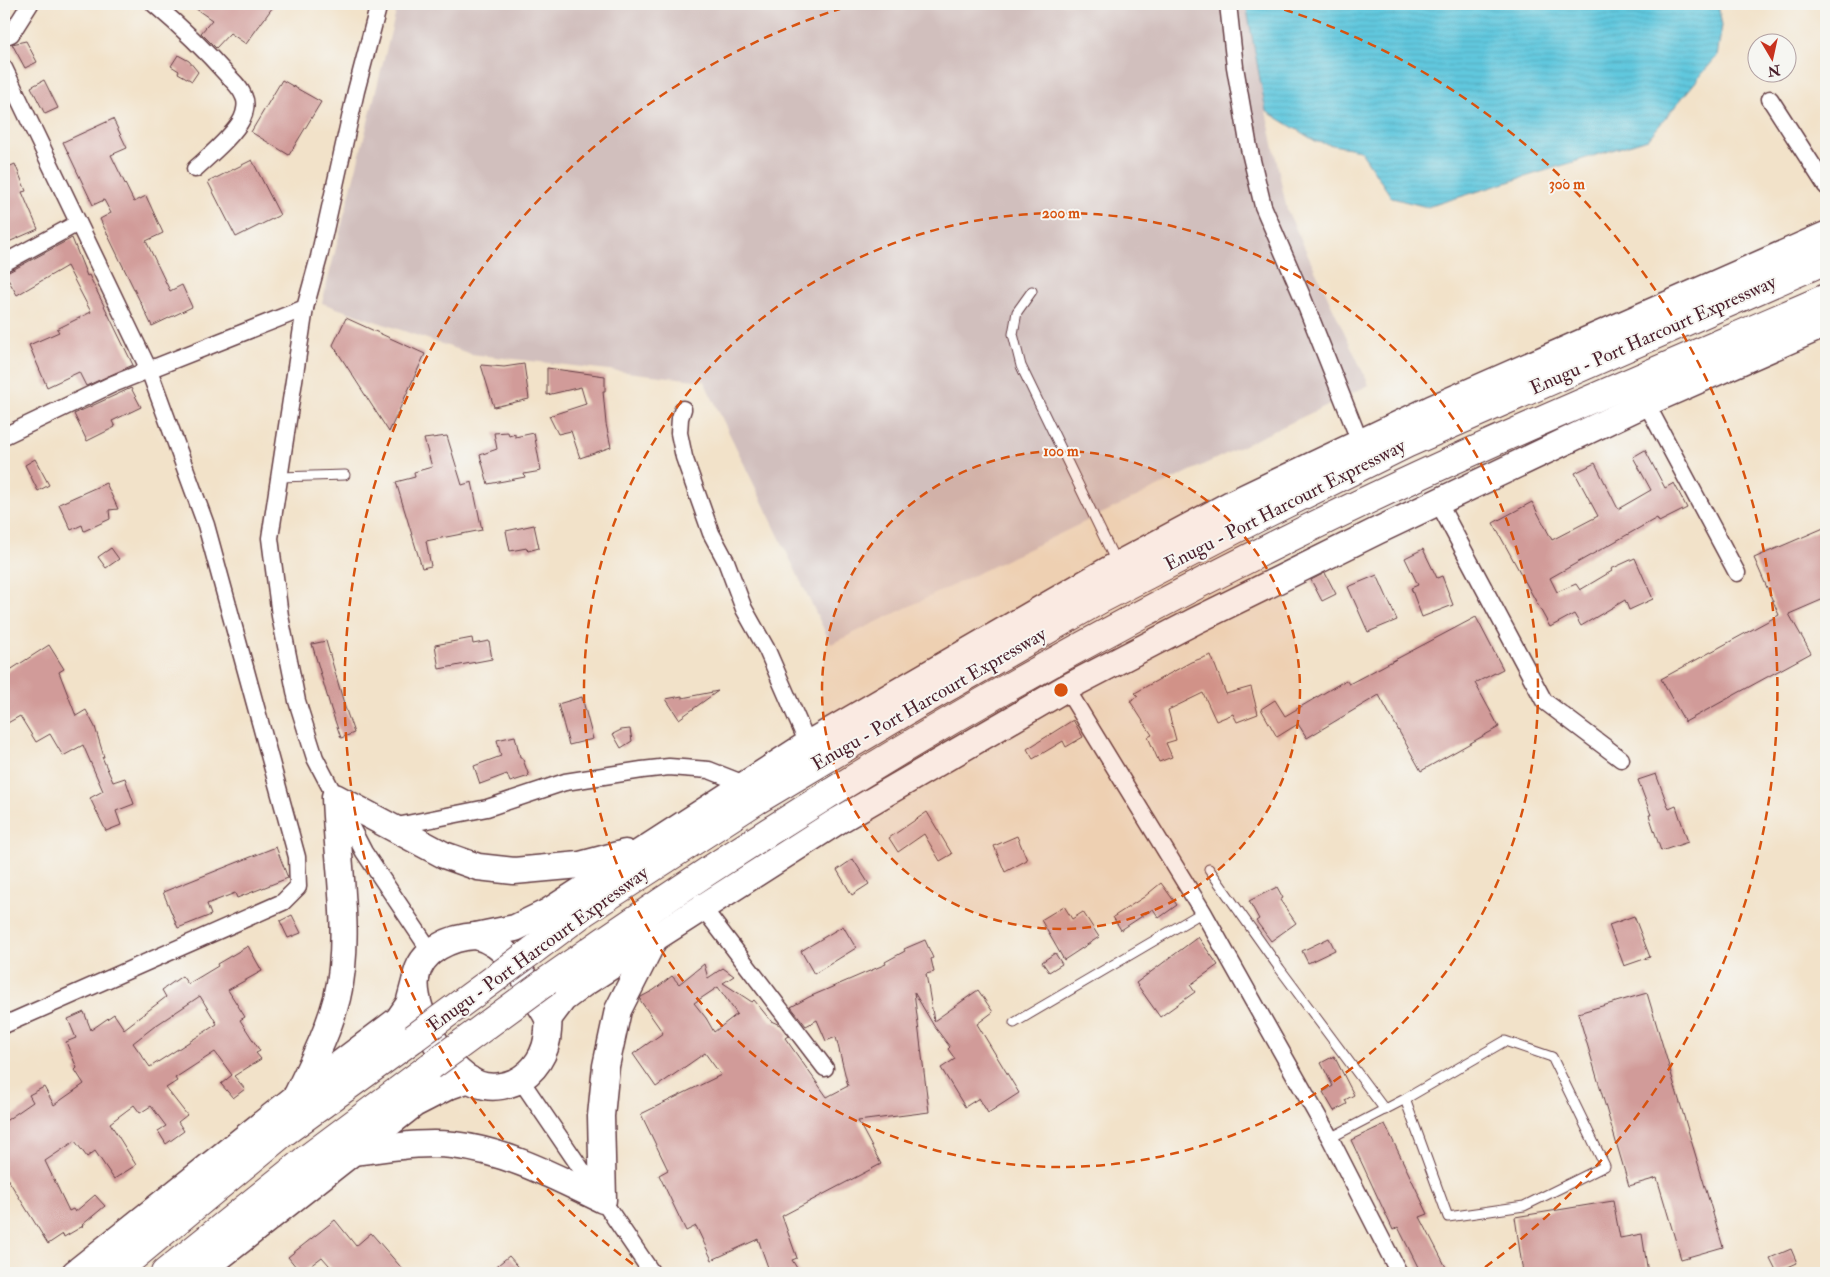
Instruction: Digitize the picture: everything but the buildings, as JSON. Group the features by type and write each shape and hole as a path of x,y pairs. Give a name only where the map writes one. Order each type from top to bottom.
{"highway":[{"name":"Enugu - Port Harcourt Expressway","path":"114,1273 283,1133 584,912 757,800 1099,600 1257,518 1406,444 1826,260"},
{"name":"Enugu - Port Harcourt Expressway","path":"165,1273 308,1158 547,980 604,940 784,823 937,727 1112,629 1267,549 1421,475 1554,415 1826,298"},
{"path":"1034,637 1051,664"}],"main road":[{"name":"Enugu - Port Harcourt Expressway","path":"476,936 502,932 535,919 808,744 1117,565 1231,504 1440,405 1826,236"},
{"path":"548,1019 563,999 583,984 836,822 1066,688 1195,621 1438,502 1646,403 1826,324"},
{"path":"335,797 444,855 478,867 514,871 580,866 650,847"},
{"path":"296,1097 326,1031 337,998 344,932 335,797"},
{"path":"476,936 488,939 510,958 524,977 548,1019 548,1036 542,1059 520,1079 505,1086 484,1086 469,1079 454,1067 434,1041 421,1014 416,978 421,964 431,952 455,939 476,936"},
{"path":"351,1152 411,1145 453,1145 499,1154 543,1171 603,1200 601,1116 606,1066 618,1010 654,940"},
{"name":"Enugu - Port Harcourt Expressway","path":"75,1273 296,1097 398,1020 409,1004 416,978"},
{"path":"199,1273 414,1104 449,1086 469,1079"}],"street":[{"path":"4,37 11,34 30,4"},
{"path":"154,4 216,63 241,90 245,98 246,107 236,128 195,169"},
{"path":"379,4 356,91 319,257 305,308 270,538 280,616 297,701 315,758 364,852 431,952"},
{"path":"1228,4 1235,67 1249,148 1263,206 1302,296 1360,442"},
{"path":"4,1025 282,902 298,887 297,858 206,525 149,370 6,77"},
{"path":"1770,99 1826,186"},
{"path":"4,263 78,223"},
{"path":"4,436 113,384 305,308"},
{"path":"1646,403 1737,573"},
{"path":"683,408 679,433 684,457 711,533 726,561 744,608 767,650 808,744"},
{"path":"1438,502 1544,701 1622,759"},
{"path":"1066,688 1203,912 1330,1138 1399,1273"},
{"path":"391,828 487,808 565,782 642,770 669,767 710,770 746,785"},
{"path":"703,908 825,1068"},
{"path":"520,1079 652,1273"}],"lane":[{"path":"1032,291 1018,312 1013,334 1021,366 1117,565"},
{"path":"279,477 345,475"},
{"path":"1209,869 1280,969 1385,1110"},
{"path":"1014,1023 1203,912"},
{"path":"1330,1138 1405,1099 1505,1041 1552,1057 1605,1166 1524,1206 1448,1217 1405,1099"}],"shaded area":[{"path":"398,4 1248,4 1247,10 1266,111 1287,210 1369,385 831,644 704,381 471,354 322,303"}],"water":[{"path":"1248,4 1718,4 1722,26 1717,56 1648,139 1427,207 1392,198 1360,150 1317,142 1266,111 1247,10"}]}
